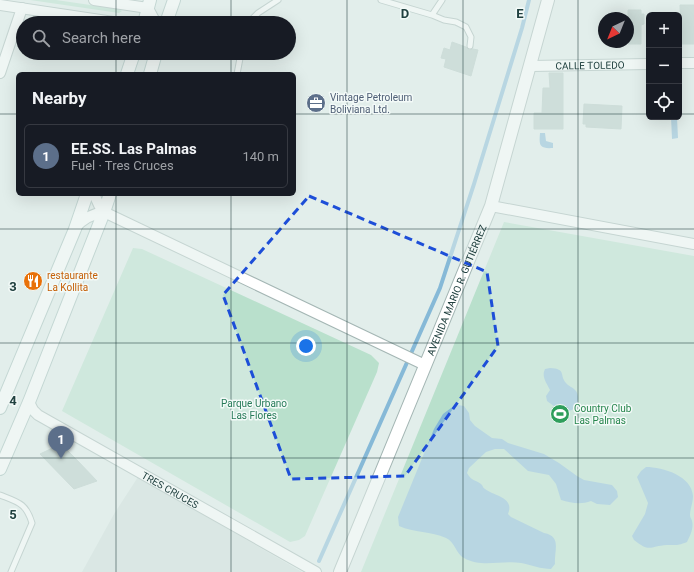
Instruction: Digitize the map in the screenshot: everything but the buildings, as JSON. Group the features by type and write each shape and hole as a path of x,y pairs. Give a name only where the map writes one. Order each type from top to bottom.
{"main road":[{"path":"168,16 173,0"},
{"name":"AVENIDA MARIO R. GUTIÉRREZ","path":"340,572 421,363 491,206 531,66 548,0"},
{"path":"149,4 150,16"},
{"path":"128,72 132,60"},
{"path":"151,72 154,60"},
{"path":"0,408 75,229 86,196"},
{"path":"0,469 29,402 109,196"}],"street":[{"path":"94,0 149,4"},
{"path":"158,16 173,0"},
{"path":"0,5 74,16"},
{"path":"19,16 22,8"},
{"path":"0,73 16,26"},
{"path":"682,63 694,63"},
{"name":"CALLE TOLEDO","path":"531,66 646,64"},
{"path":"95,196 98,205 104,212 421,363"},
{"path":"491,206 694,244"},
{"path":"75,229 80,222 87,217 104,212"},
{"name":"TRES CRUCES","path":"29,402 33,410 38,415 316,572"}],"lane":[{"path":"255,16 278,0"},
{"path":"381,0 444,20 456,22 466,27 471,37 470,46"},
{"path":"432,15 442,0"},
{"path":"237,72 240,60"},
{"path":"0,495 24,506 32,523 11,572"}],"highlighted area":[{"path":"309,196 487,272 498,346 405,476 291,479 223,295"}],"shaded area":[{"path":"138,477 302,572 82,572 114,514"}],"green space":[{"path":"30,0 56,0 118,9 122,11 119,13"},
{"name":"Country Club Las Palmas","path":"504,222 694,256 694,572 361,572"},
{"name":"Parque Urbano Las Flores","path":"133,248 142,249 371,355 379,363 377,372 305,536 299,540 290,542 62,411"}],"water":[{"path":"671,120 677,120 678,138 672,139"},
{"path":"540,133 545,133 546,141 553,143 553,148 542,147 540,143"},
{"path":"550,368 561,371 566,383 576,391 578,401 575,407 570,411 556,407 547,401 546,396 550,390 545,380 544,372 545,369"},
{"path":"458,405 464,406 469,413 470,420 475,426 492,438 502,439 508,443 544,454 584,480 612,485 617,491 618,497 610,505 597,504 591,501 576,503 561,500 556,484 549,475 528,471 504,449 495,449 486,452 469,468 467,473 470,478 479,482 485,489 506,500 509,504 508,514 511,517 553,537 556,545 555,564 551,569 514,562 477,563 461,556 451,542 446,538 399,526 398,517 434,429 443,414"},
{"path":"646,467 653,467 676,474 688,483 693,499 690,510 692,526 687,542 679,545 647,548 634,540 632,536 645,514 648,503 637,477"}],"waterway":[{"path":"319,561 440,288 474,184 522,28 529,0"}],"place":[{"name":"Vintage Petroleum Boliviana Ltd.","path":"316,103"},
{"name":"restaurante La Kollita","path":"33,281"},
{"name":"Country Club Las Palmas","path":"560,414"},
{"name":"EE.SS. Las Palmas","path":"61,459"}]}
